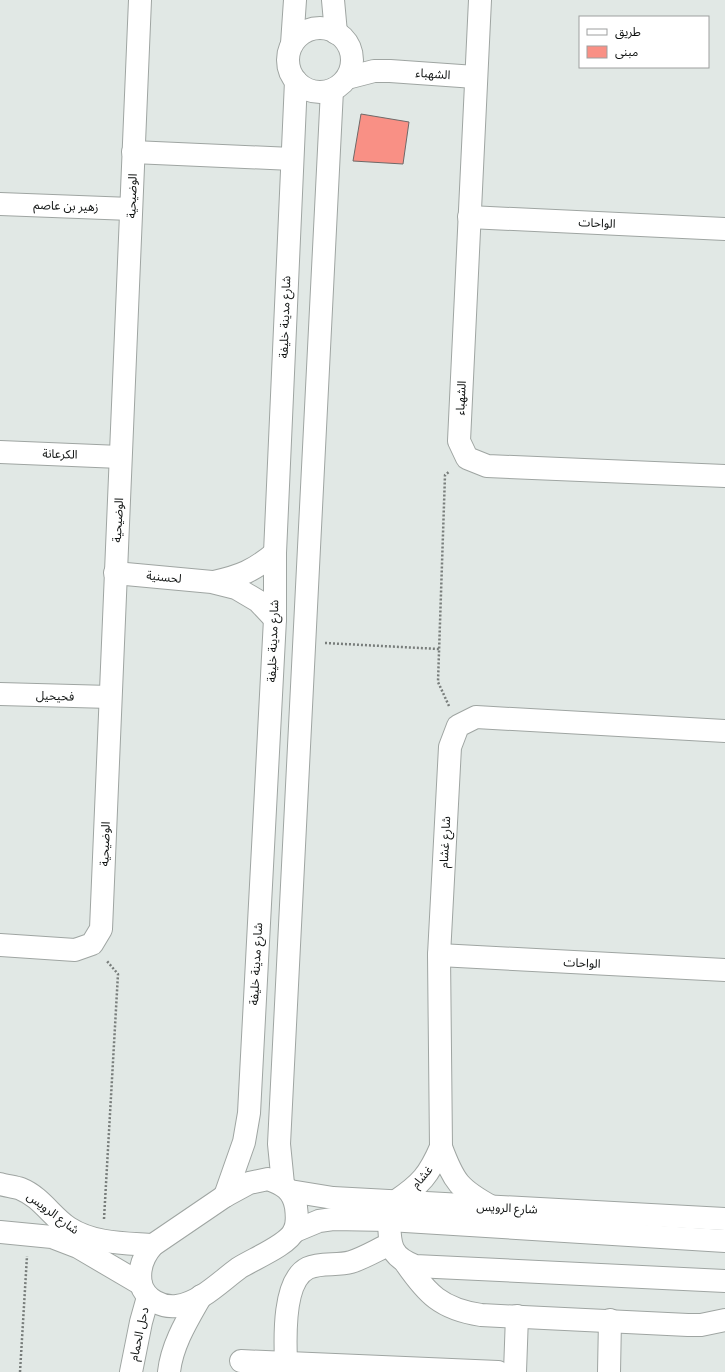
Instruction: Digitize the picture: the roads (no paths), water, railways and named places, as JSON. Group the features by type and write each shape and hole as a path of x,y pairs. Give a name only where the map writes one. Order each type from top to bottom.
{"street":[{"name":"الوضيحية","path":"0,945 75,950 92,944 101,929 140,0"},
{"path":"295,0 292,44 288,63 290,73 303,87 313,91 322,92 340,84"},
{"path":"295,1231 297,1218 295,1203 286,1188 280,1144 305,642 340,84 351,68 352,58 349,48 340,36 333,0"},
{"name":"الشهباء","path":"480,0 459,440 467,458 487,466 725,476"},
{"path":"292,44 299,36 307,31 317,29 340,36"},
{"name":"الشهباء","path":"340,36 390,70"},
{"name":"الشهباء","path":"340,84 374,71 390,70 476,77"},
{"name":"شارع مدينة خليفة","path":"225,1196 244,1142 249,1113 275,619 275,553 296,81"},
{"path":"133,152 292,159"},
{"name":"زهير بن عاصم","path":"0,204 131,209"},
{"name":"الواحات","path":"469,217 725,229"},
{"name":"الكرعانة","path":"0,452 120,457"},
{"name":"لحسنية","path":"212,582 235,577 257,568 275,553"},
{"name":"لحسنية","path":"115,573 212,582 236,588 258,601 275,619"},
{"name":"فحيحيل","path":"0,694 110,697"},
{"name":"شارع غشام","path":"492,1207 468,1194 450,1173 441,1146 439,956 450,747 458,726 476,717 725,731"},
{"name":"الواحات","path":"439,956 725,970"},
{"name":"غشام","path":"392,1210 416,1187 431,1169 441,1146"},
{"name":"شارع الرويس","path":"0,1232 28,1234 54,1227 68,1228 83,1236 102,1241 153,1245 225,1196 249,1182 268,1179 286,1188 392,1210 725,1241"},
{"name":"شارع الرويس","path":"0,1184 22,1189 40,1202 54,1227 78,1247 144,1290 161,1304 177,1306 201,1296 248,1262 278,1246 289,1238 295,1231 319,1221 392,1210 492,1207 725,1219"},
{"path":"392,1210 390,1244 397,1256 405,1262 422,1287 452,1308 481,1315 701,1325 725,1320"},
{"path":"286,1362 285,1343 288,1309 294,1285 302,1272 316,1265 350,1262 390,1244"},
{"name":"دحل الحمام","path":"131,1372 141,1322 144,1290 141,1269 145,1254 153,1245"},
{"path":"405,1262 425,1266 725,1281"},
{"path":"169,1372 170,1363 183,1327 201,1296"},
{"path":"515,1372 517,1316"},
{"path":"609,1372 610,1320"},
{"path":"241,1361 498,1372"}]}
